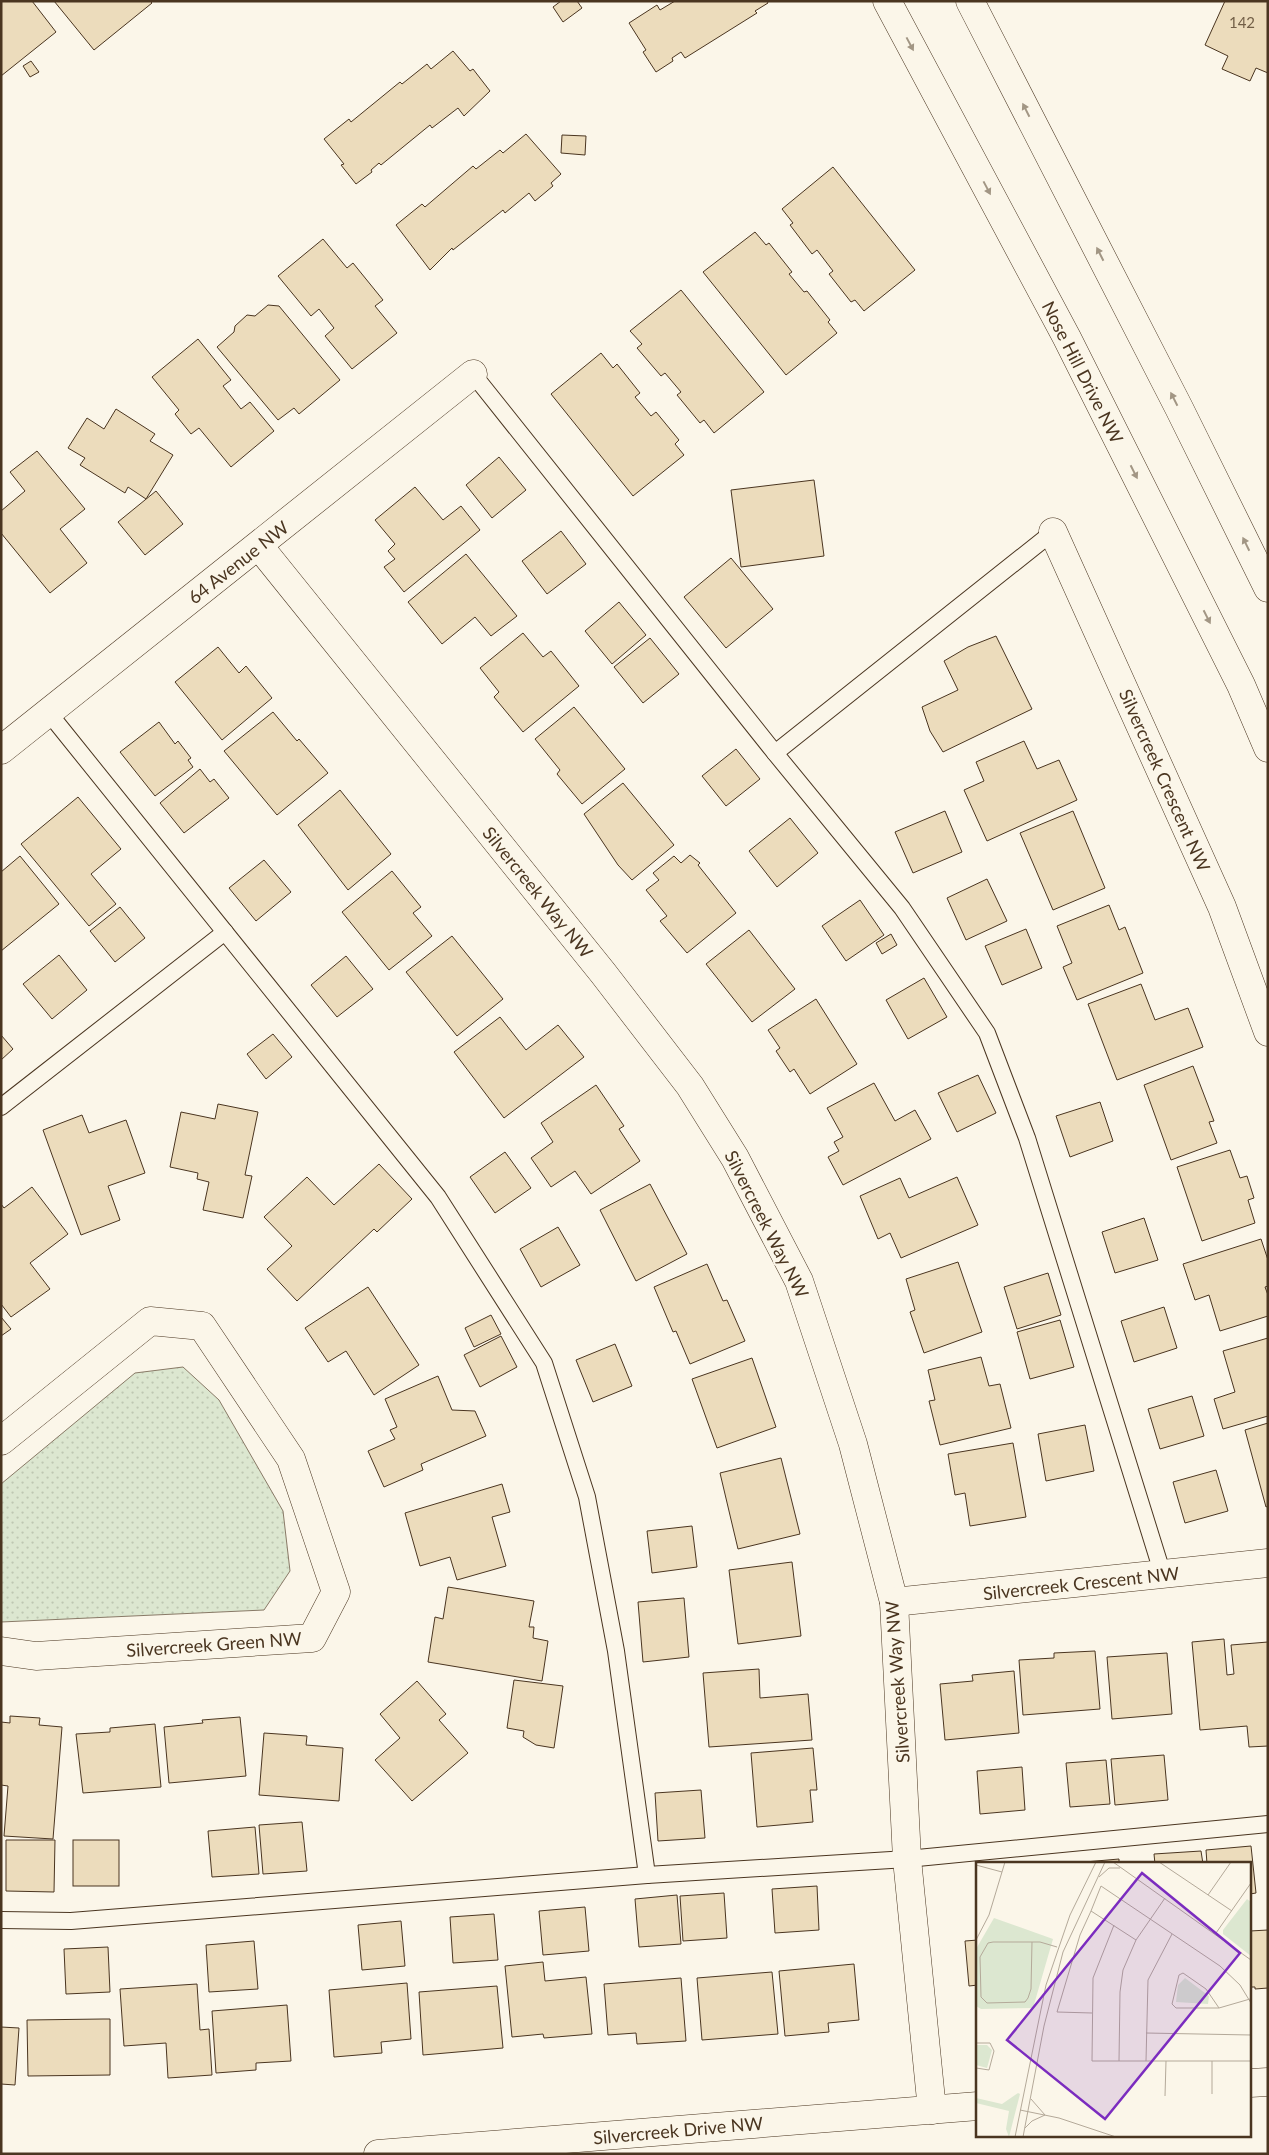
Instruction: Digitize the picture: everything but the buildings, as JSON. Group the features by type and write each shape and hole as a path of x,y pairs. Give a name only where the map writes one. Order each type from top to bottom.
{"street":[{"name":"Nose Hill Drive NW","path":"887,1 1067,338 1241,685 1268,748"},
{"path":"970,1 1170,390 1268,588"},
{"name":"64 Avenue NW","path":"1,750 473,374"},
{"name":"Silvercreek Crescent NW","path":"1053,532 1222,907 1268,1032"},
{"name":"Silvercreek Way NW","path":"259,546 280,575 603,973 690,1086 735,1158 799,1281 853,1444 894,1602 907,1859 932,2110"},
{"name":"Silvercreek Green NW","path":"1,1441 150,1321 202,1326 291,1459 336,1592 312,1638 36,1656 1,1651"},
{"name":"Silvercreek Crescent NW","path":"894,1602 1268,1563"},
{"path":"1252,2083 1268,2082"},
{"name":"Silvercreek Drive NW","path":"378,2154 976,2106"}],"lane":[{"path":"473,374 775,753 902,908 987,1033 1027,1138 1163,1575"},
{"path":"775,753 1053,532"},
{"path":"48,712 438,1197 544,1363 588,1497 616,1651 646,1875"},
{"path":"1,1107 225,932"},
{"path":"1,1920 71,1921 646,1875 907,1859 1268,1824"}],"green space":[{"path":"183,1367 219,1400 283,1511 290,1571 264,1610 1,1622 1,1484 135,1373"}]}
